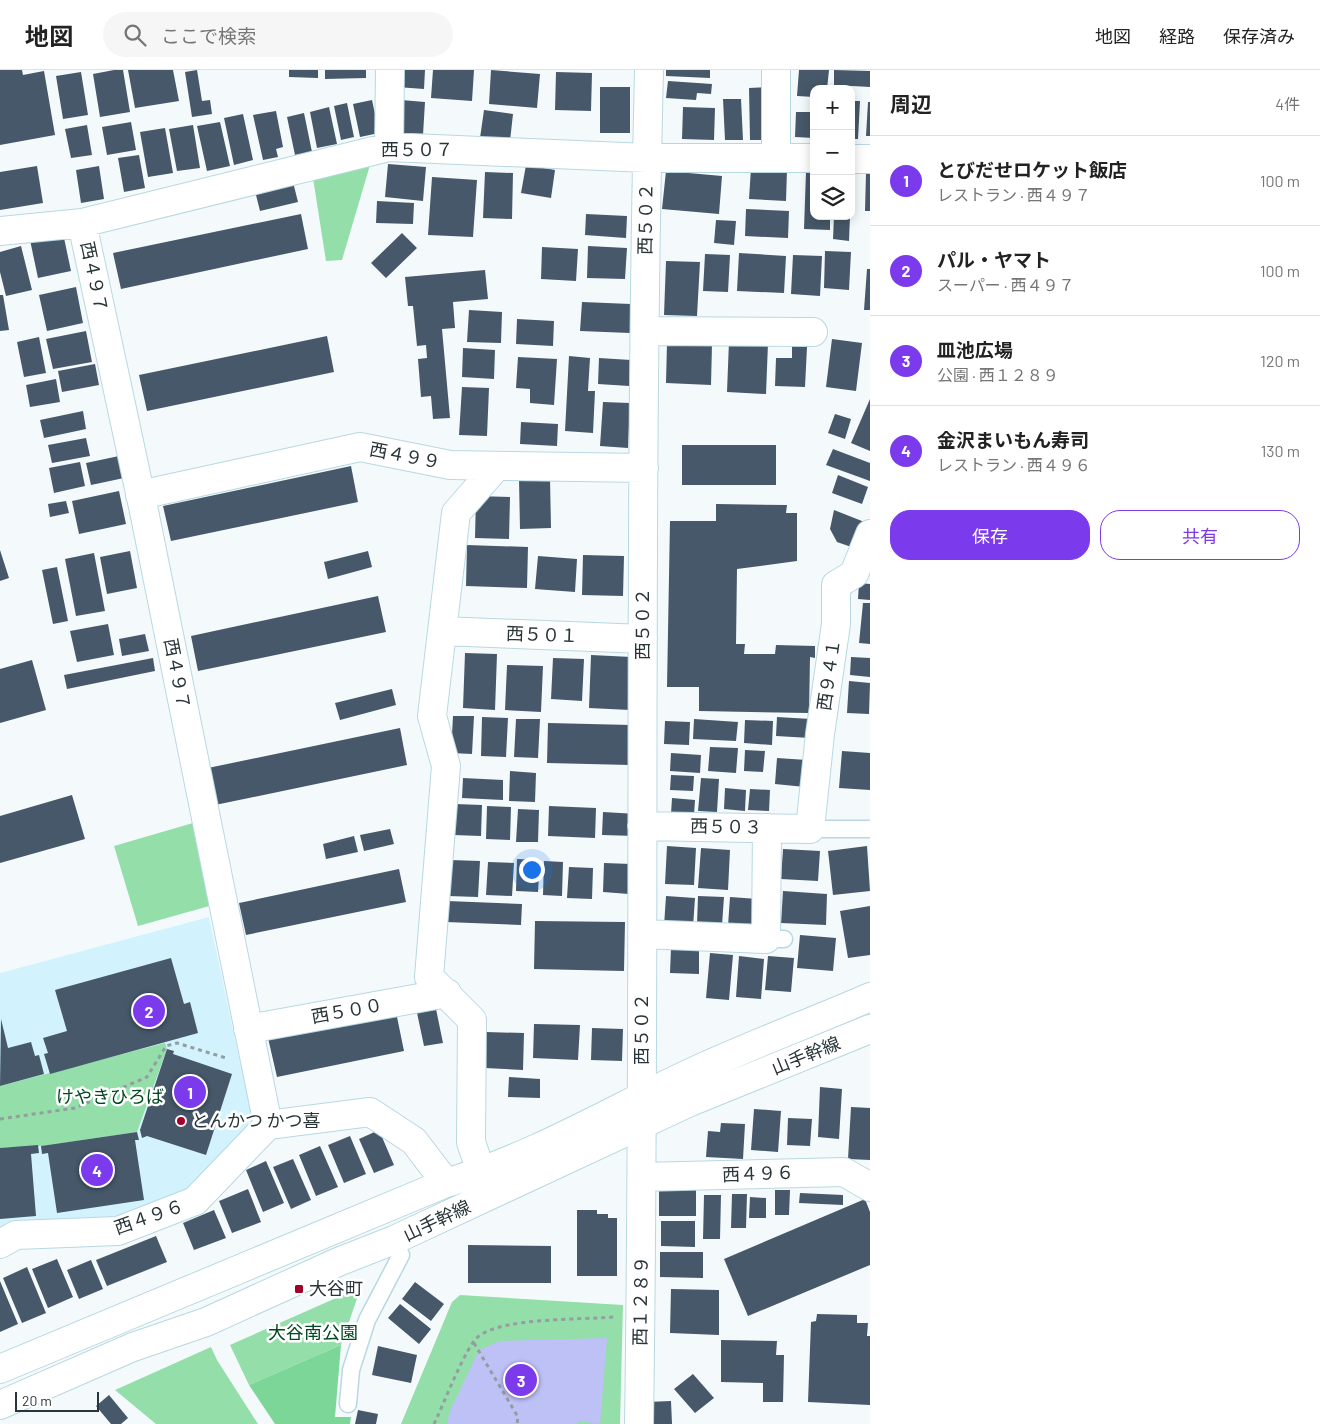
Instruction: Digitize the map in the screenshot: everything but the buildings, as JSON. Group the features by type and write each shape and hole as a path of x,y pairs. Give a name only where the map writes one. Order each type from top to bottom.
{"street":[{"path":"389,147 390,70"},
{"name":"西５０２","path":"642,1177 644,468 649,70"},
{"path":"776,70 776,157"},
{"name":"西５０７","path":"0,231 82,223 389,147 647,158 810,158"},
{"path":"855,158 870,159"},
{"name":"西４９７","path":"82,223 140,495 268,1125"},
{"path":"645,331 813,332"},
{"name":"西４９９","path":"140,495 360,448 450,465 644,468"},
{"path":"481,1172 472,1142 472,1020 429,977 446,766 432,716 456,512 496,467"},
{"name":"西９４１","path":"810,828 820,734 836,624 836,585 854,574 870,534"},
{"name":"西５０１","path":"442,632 643,639"},
{"name":"西５０３","path":"642,826 810,828"},
{"path":"642,934 775,939 767,828"},
{"name":"西５００","path":"248,1030 447,993"},
{"name":"山手幹線","path":"0,1370 446,1183 481,1172 595,1122 690,1074 870,997"},
{"name":"山手幹線","path":"0,1405 134,1347 206,1322 338,1262 394,1240 690,1102 823,1050 870,1029"},
{"path":"268,1125 370,1112 414,1141 446,1183"},
{"name":"西４９６","path":"0,1244 16,1235 118,1231 195,1201 268,1125"},
{"name":"西４９６","path":"642,1177 844,1172 870,1187"},
{"name":"西１２８９","path":"639,1424 642,1177"}],"lane":[{"path":"810,828 870,829"},
{"path":"348,1404 351,1370 367,1320 401,1255 394,1240"}],"path":[{"path":"0,1119 74,1108 111,1092 147,1076 166,1046 176,1042 256,1067"},
{"path":"434,1424 478,1336 504,1325 641,1316"},
{"path":"474,1343 518,1417 517,1424"}],"shaded area":[{"path":"209,917 251,1114 245,1132 238,1136 188,1190 117,1217 9,1222 0,1227 0,973"}],"green space":[{"path":"370,165 342,260 326,261 313,178"},
{"path":"193,823 213,905 138,926 114,846"},
{"name":"けやきひろば","path":"165,1043 167,1049 137,1132 41,1146 0,1148 0,1086"},
{"name":"大谷南公園","path":"361,1287 341,1345 249,1385 230,1345"},
{"path":"460,1295 623,1305 620,1424 401,1424 452,1302"},
{"path":"341,1345 335,1417 351,1417 350,1424 275,1424 249,1385"},
{"path":"211,1347 217,1360 258,1424 156,1424 115,1390"}],"water":[{"path":"607,1338 600,1424 578,1421 577,1424 447,1424 450,1411 479,1350 500,1341"}],"place":[{"name":"パル・ヤマト","path":"149,1011"},
{"name":"とびだせロケット飯店","path":"190,1092"},
{"name":"とんかつ かつ喜","path":"181,1121"},
{"name":"金沢まいもん寿司","path":"97,1170"},
{"name":"大谷町","path":"299,1289"},
{"name":"皿池広場","path":"521,1380"}]}
